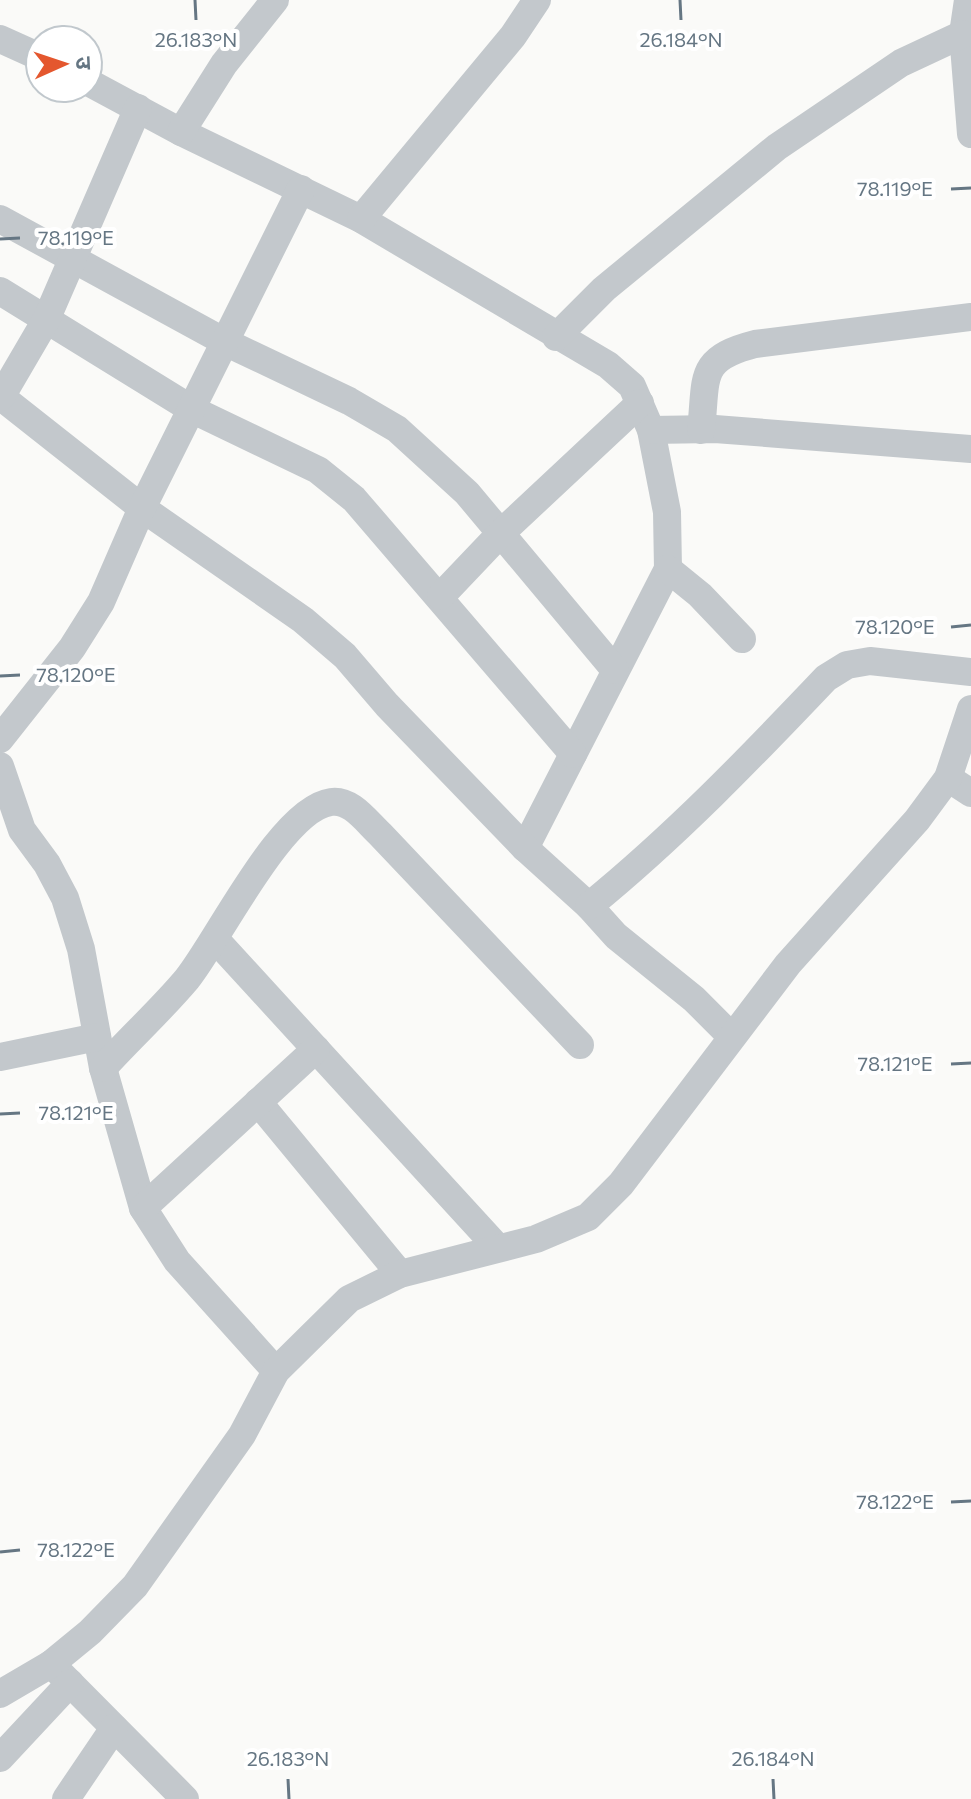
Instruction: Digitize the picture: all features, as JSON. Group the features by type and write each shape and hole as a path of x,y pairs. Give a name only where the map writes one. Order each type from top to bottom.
{"street":[{"path":"181,132 224,64 275,0"},
{"path":"361,219 513,36 537,0"},
{"path":"968,0 963,34 971,134"},
{"path":"556,337 604,289 777,147 901,63 963,34"},
{"path":"0,39 24,50"},
{"path":"104,90 181,132 361,219 620,374 632,386 651,430 667,512 668,569 525,848"},
{"path":"138,108 46,320 1,396 142,508 303,620 345,656 387,705 525,848 589,906 616,936 694,999 731,1036"},
{"path":"0,739 72,648 101,602 142,508 227,343 301,189"},
{"path":"0,219 227,343 349,401 397,429 467,493 615,670"},
{"path":"0,291 193,410 318,470 354,499 441,596 573,754"},
{"path":"701,430 711,364 725,352 755,344 971,317"},
{"path":"441,596 501,533 640,403"},
{"path":"651,430 701,430 971,449"},
{"path":"668,569 700,595 742,639"},
{"path":"589,906 652,855 723,788 826,678 837,671 847,665 870,661 971,672"},
{"path":"0,1758 90,1632 135,1586 242,1435 276,1371 349,1299 400,1274 536,1239 588,1217 621,1184 788,964 917,820 959,785 971,709"},
{"path":"0,766 11,832 47,864 65,898 81,949 103,1068 143,1208 177,1261 276,1371"},
{"path":"103,1068 186,979 215,939 265,856 303,817 319,805 332,802 347,804 580,1045"},
{"path":"215,939 498,1248"},
{"path":"0,1057 97,1037"},
{"path":"143,1208 316,1049"},
{"path":"258,1102 400,1274"},
{"path":"0,1694 60,1673"},
{"path":"60,1673 185,1799"},
{"path":"66,1799 114,1728"}]}
